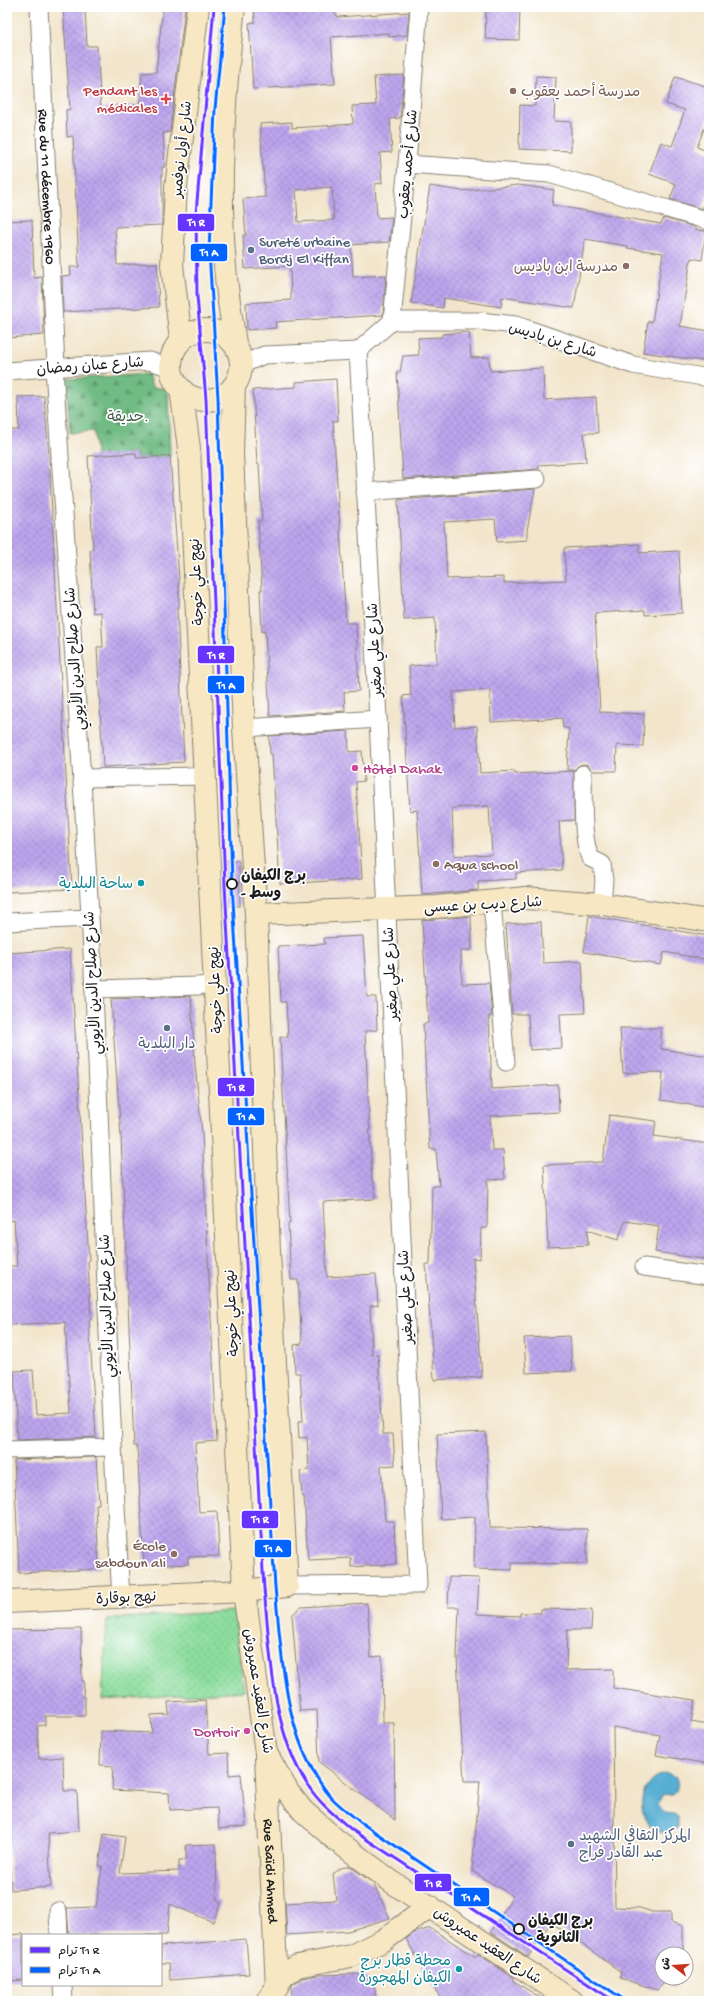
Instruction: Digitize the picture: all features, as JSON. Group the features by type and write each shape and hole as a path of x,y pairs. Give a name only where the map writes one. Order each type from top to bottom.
{"main road":[{"name":"شارع أول نوفمبر","path":"181,340 172,265 176,187 198,7"},
{"path":"234,7 229,51 224,126 222,209 226,276 234,344"},
{"path":"205,329 217,331 234,344 240,353 241,365 240,376 234,386 218,398 202,400 190,396 181,390 174,380 171,368 171,358 174,348 181,340 193,331 205,329"},
{"path":"234,386 232,453 244,728 256,914 269,1252 287,1586"},
{"name":"نهج علي خوجة","path":"181,390 189,448 244,1591"},
{"name":"شارع ديب بن عيسى","path":"256,914 492,903 525,898 602,904 709,921"},
{"name":"نهج بوقارة","path":"7,1602 121,1598 244,1591 287,1586"},
{"name":"شارع العقيد عميروش","path":"244,1591 266,1753 288,1792 303,1811 336,1840 369,1865 572,2001"},
{"name":"Rue Saïdi Ahmed","path":"266,1753 272,1994"},
{"path":"272,1994 283,1976 297,1966 351,1956 384,1940 430,1906"}],"street":[{"name":"Rue du 11 décembre 1960","path":"39,7 55,368"},
{"name":"شارع أحمد يعقوب","path":"392,321 407,164 419,7"},
{"path":"407,164 549,174 709,221"},
{"path":"241,365 264,354 358,351 392,321"},
{"name":"شارع بن باديس","path":"392,321 479,321 516,325 633,365 709,378"},
{"name":"شارع علي صغير","path":"287,1586 418,1585 378,719 358,351"},
{"name":"شارع عبان رمضان","path":"7,371 150,361 171,368"},
{"name":"شارع صلاح الدين الأيوبي","path":"55,368 82,778 94,989 112,1448 121,1598"},
{"path":"365,492 537,479"},
{"path":"244,728 378,719"},
{"path":"583,774 585,833 590,858 602,864 604,880 602,904"},
{"path":"82,778 205,776"},
{"path":"492,903 506,1062"},
{"path":"7,922 89,918"},
{"path":"94,989 199,986 215,983"},
{"path":"644,1267 709,1276"},
{"path":"7,1450 112,1448"},
{"path":"58,1911 59,1934"},
{"path":"63,1986 64,2001"}],"green space":[{"name":"حديقة.","path":"148,374 152,387 168,389 170,456 137,458 136,453 96,457 94,431 70,433 66,379"},
{"path":"234,1611 244,1691 102,1700 107,1619"}],"water":[{"path":"667,1773 676,1777 677,1789 674,1793 662,1795 658,1804 665,1813 674,1814 678,1817 678,1827 669,1834 657,1831 649,1824 644,1815 642,1805 643,1795 648,1785 656,1778"}],"building":[{"path":"63,7 85,7 87,46 97,46 101,108 139,105 142,73 156,72 163,7 185,7 170,132 163,133 165,167 162,167 162,225 115,227 117,265 157,263 159,307 63,312 62,276 71,275 70,267 79,267 73,136 67,137 66,110 70,109"},
{"path":"254,7 330,7 338,17 409,12 407,35 389,37 389,33 331,37 335,84 253,89 249,23 255,22"},
{"path":"486,7 520,7 519,40 485,39"},
{"path":"404,75 400,118 390,119 392,152 380,153 382,183 375,184 377,218 392,217 389,242 351,245 353,277 386,275 383,315 275,322 276,328 247,330 246,303 291,300 290,266 245,269 243,235 246,235 243,199 265,197 260,124 292,122 292,128 353,124 352,106 376,105 374,77","holes":["332,187 334,220 298,222 296,190"]},
{"path":"536,76 556,77 554,121 571,122 571,151 519,149 520,105 535,106"},
{"path":"675,77 709,87 709,116 697,147 709,152 709,191 702,209 670,199 676,184 649,174 661,142 672,146 685,110 666,104"},
{"path":"518,185 554,190 552,205 661,224 664,218 695,227 695,230 706,231 702,260 691,258 680,326 709,331 709,362 643,352 648,321 652,322 663,253 627,248 627,246 585,239 574,308 502,297 501,307 444,298 443,308 411,303 430,186 462,191"},
{"path":"32,220 34,278 42,277 44,335 7,338 7,221"},
{"path":"469,332 471,358 489,357 490,371 543,368 544,400 596,397 598,433 584,433 586,462 538,465 539,469 403,479 397,372 400,372 403,356 419,355 418,338 442,337 442,334"},
{"path":"336,379 338,421 333,421 346,623 356,623 359,691 344,692 345,711 270,716 265,631 262,632 260,590 262,590 258,521 262,521 253,390 296,387 296,382"},
{"path":"44,396 49,456 72,889 7,892 7,430 19,430 18,397"},
{"path":"136,453 136,458 170,456 179,579 179,608 177,608 184,762 103,767 97,647 103,647 101,612 93,613 90,549 93,549 88,456"},
{"path":"535,489 527,530 527,540 497,542 495,519 444,522 447,579 504,577 504,583 566,580 564,548 639,544 639,553 679,551 682,613 645,615 645,610 595,613 600,712 644,714 643,746 617,745 616,771 592,771 588,765 583,764 574,770 567,770 569,728 563,728 562,718 491,722 490,690 453,692 455,727 477,726 480,773 515,771 515,774 574,771 574,820 559,821 562,870 516,873 516,879 478,881 478,890 422,895 417,810 410,811 403,696 411,695 409,666 437,664 435,618 404,620 398,500","holes":["489,806 492,854 454,856 452,808"]},
{"path":"348,731 349,752 362,751 364,781 356,782 362,879 280,884 272,754 270,754 269,736"},
{"path":"239,861 240,906 224,906 221,862"},
{"path":"471,916 472,950 461,951 462,984 489,983 492,1016 489,1016 492,1089 558,1085 559,1112 490,1116 492,1150 503,1150 505,1179 488,1180 487,1228 481,1228 480,1259 473,1258 482,1377 434,1380 426,1264 430,1264 432,1186 439,1186 436,1149 430,1149 423,1024 428,1023 422,920"},
{"path":"589,916 709,936 709,960 664,952 661,965 584,952"},
{"path":"541,922 543,963 582,961 585,1013 560,1014 562,1048 530,1050 528,1014 512,1014 506,924"},
{"path":"363,936 367,997 376,997 377,1030 365,1031 372,1182 374,1182 375,1199 323,1202 327,1277 376,1274 378,1305 370,1306 372,1355 378,1354 383,1434 393,1434 395,1465 381,1466 385,1521 394,1521 396,1564 351,1567 351,1558 308,1560 304,1496 302,1496 300,1471 309,1470 307,1437 299,1438 298,1421 303,1421 300,1373 295,1373 294,1345 302,1344 298,1280 291,1280 288,1223 290,1223 280,1037 288,1037 286,1002 281,1002 278,946 325,944 324,938"},
{"path":"70,949 89,1260 91,1320 89,1320 96,1437 17,1440 14,1371 33,1370 36,1415 71,1413 65,1322 7,1325 8,1266 17,1266 14,1220 7,1221 7,953"},
{"path":"191,996 195,1064 202,1133 217,1441 195,1443 199,1512 217,1511 219,1556 188,1557 188,1564 144,1566 137,1446 134,1446 121,1137 111,999"},
{"path":"620,1028 661,1028 661,1049 709,1056 709,1108 661,1100 663,1072 623,1073"},
{"path":"609,1115 656,1121 654,1136 709,1144 709,1260 655,1252 659,1226 625,1221 618,1240 587,1230 588,1245 548,1247 544,1165 603,1162"},
{"path":"570,1336 572,1371 526,1373 524,1338"},
{"path":"486,1432 490,1528 587,1529 587,1564 512,1563 512,1570 474,1569 475,1517 441,1519 437,1434"},
{"path":"96,1457 99,1504 96,1504 99,1569 19,1573 14,1460"},
{"path":"449,1577 479,1578 477,1614 520,1616 520,1613 541,1613 541,1609 592,1610 591,1630 567,1630 566,1670 613,1669 613,1688 695,1700 691,1722 709,1725 709,1764 656,1755 660,1735 613,1727 615,1907 640,1908 652,1912 671,1912 671,1922 683,1926 683,1946 654,1946 654,1986 661,1986 657,1990 620,1978 621,1972 551,1922 528,1957 491,1932 513,1896 472,1871 480,1781 464,1781 457,1657 459,1607 448,1607"},
{"path":"367,1603 371,1657 382,1656 383,1723 394,1723 395,1820 319,1762 317,1710 300,1711 292,1615 301,1607"},
{"path":"81,1629 82,1681 84,1681 83,1697 85,1697 85,1716 45,1716 45,1725 37,1726 39,1759 63,1757 64,1791 77,1791 79,1831 48,1833 51,1887 11,1890 9,1840 7,1840 7,1630"},
{"path":"205,1700 209,1754 228,1753 229,1775 241,1774 246,1826 219,1829 217,1808 170,1810 169,1793 112,1790 113,1766 100,1765 101,1731 152,1733 151,1715 169,1714 168,1702"},
{"path":"104,1834 125,1837 120,1873 179,1871 179,1860 186,1860 186,1845 216,1844 217,1900 221,1902 213,1922 170,1904 167,1935 69,1934 67,1908 96,1907 102,1866 99,1866"},
{"path":"350,1866 373,1883 390,1918 348,1931 287,1935 285,1903 336,1900 333,1874 341,1868"},
{"name":"محطة قطار برج الكيفان المهجورة","path":"430,1928 476,1957 478,1954 514,1978 512,1980 546,2001 442,2001 406,1939 414,1933"},
{"path":"22,1934 22,1980 7,1981 7,1935"},
{"path":"246,1939 249,1974 170,1980 169,1963 162,1963 162,1946"},
{"path":"358,1974 370,1980 375,1990 376,2001 291,2001 292,1985 302,1978 318,1975"}],"transit line":[{"path":"214,7 196,213 197,296 206,399 225,885 264,1589 271,1665 280,1717 287,1742 296,1765 309,1787 323,1805 352,1830 614,2001"},
{"path":"225,7 215,109 209,251 218,398 232,884 275,1587 287,1693 301,1744 312,1768 326,1791 338,1804 360,1822 626,2001"}],"place":[{"name":"مدرسة أحمد يعقوب","path":"513,91"},
{"name":"Pendant les médicales","path":"166,99"},
{"name":"Sureté urbaine Bordj El Kiffan","path":"251,250"},
{"name":"مدرسة ابن باديس","path":"626,266"},
{"name":"Hôtel Dahak","path":"355,768"},
{"name":"Aqua school","path":"436,864"},
{"name":"ساحة البلدية","path":"141,883"},
{"name":"برج الكيفان - وسط","path":"232,884"},
{"name":"دار البلدية","path":"167,1028"},
{"name":"École sabdoun ali","path":"174,1554"},
{"name":"Dortoir","path":"247,1731"},
{"name":"المركز الثقافي الشهيد عبد القادر فراج","path":"571,1844"},
{"name":"برج الكيفان - الثانوية","path":"519,1929"},
{"name":"محطة قطار برج الكيفان المهجورة","path":"459,1969"}]}
